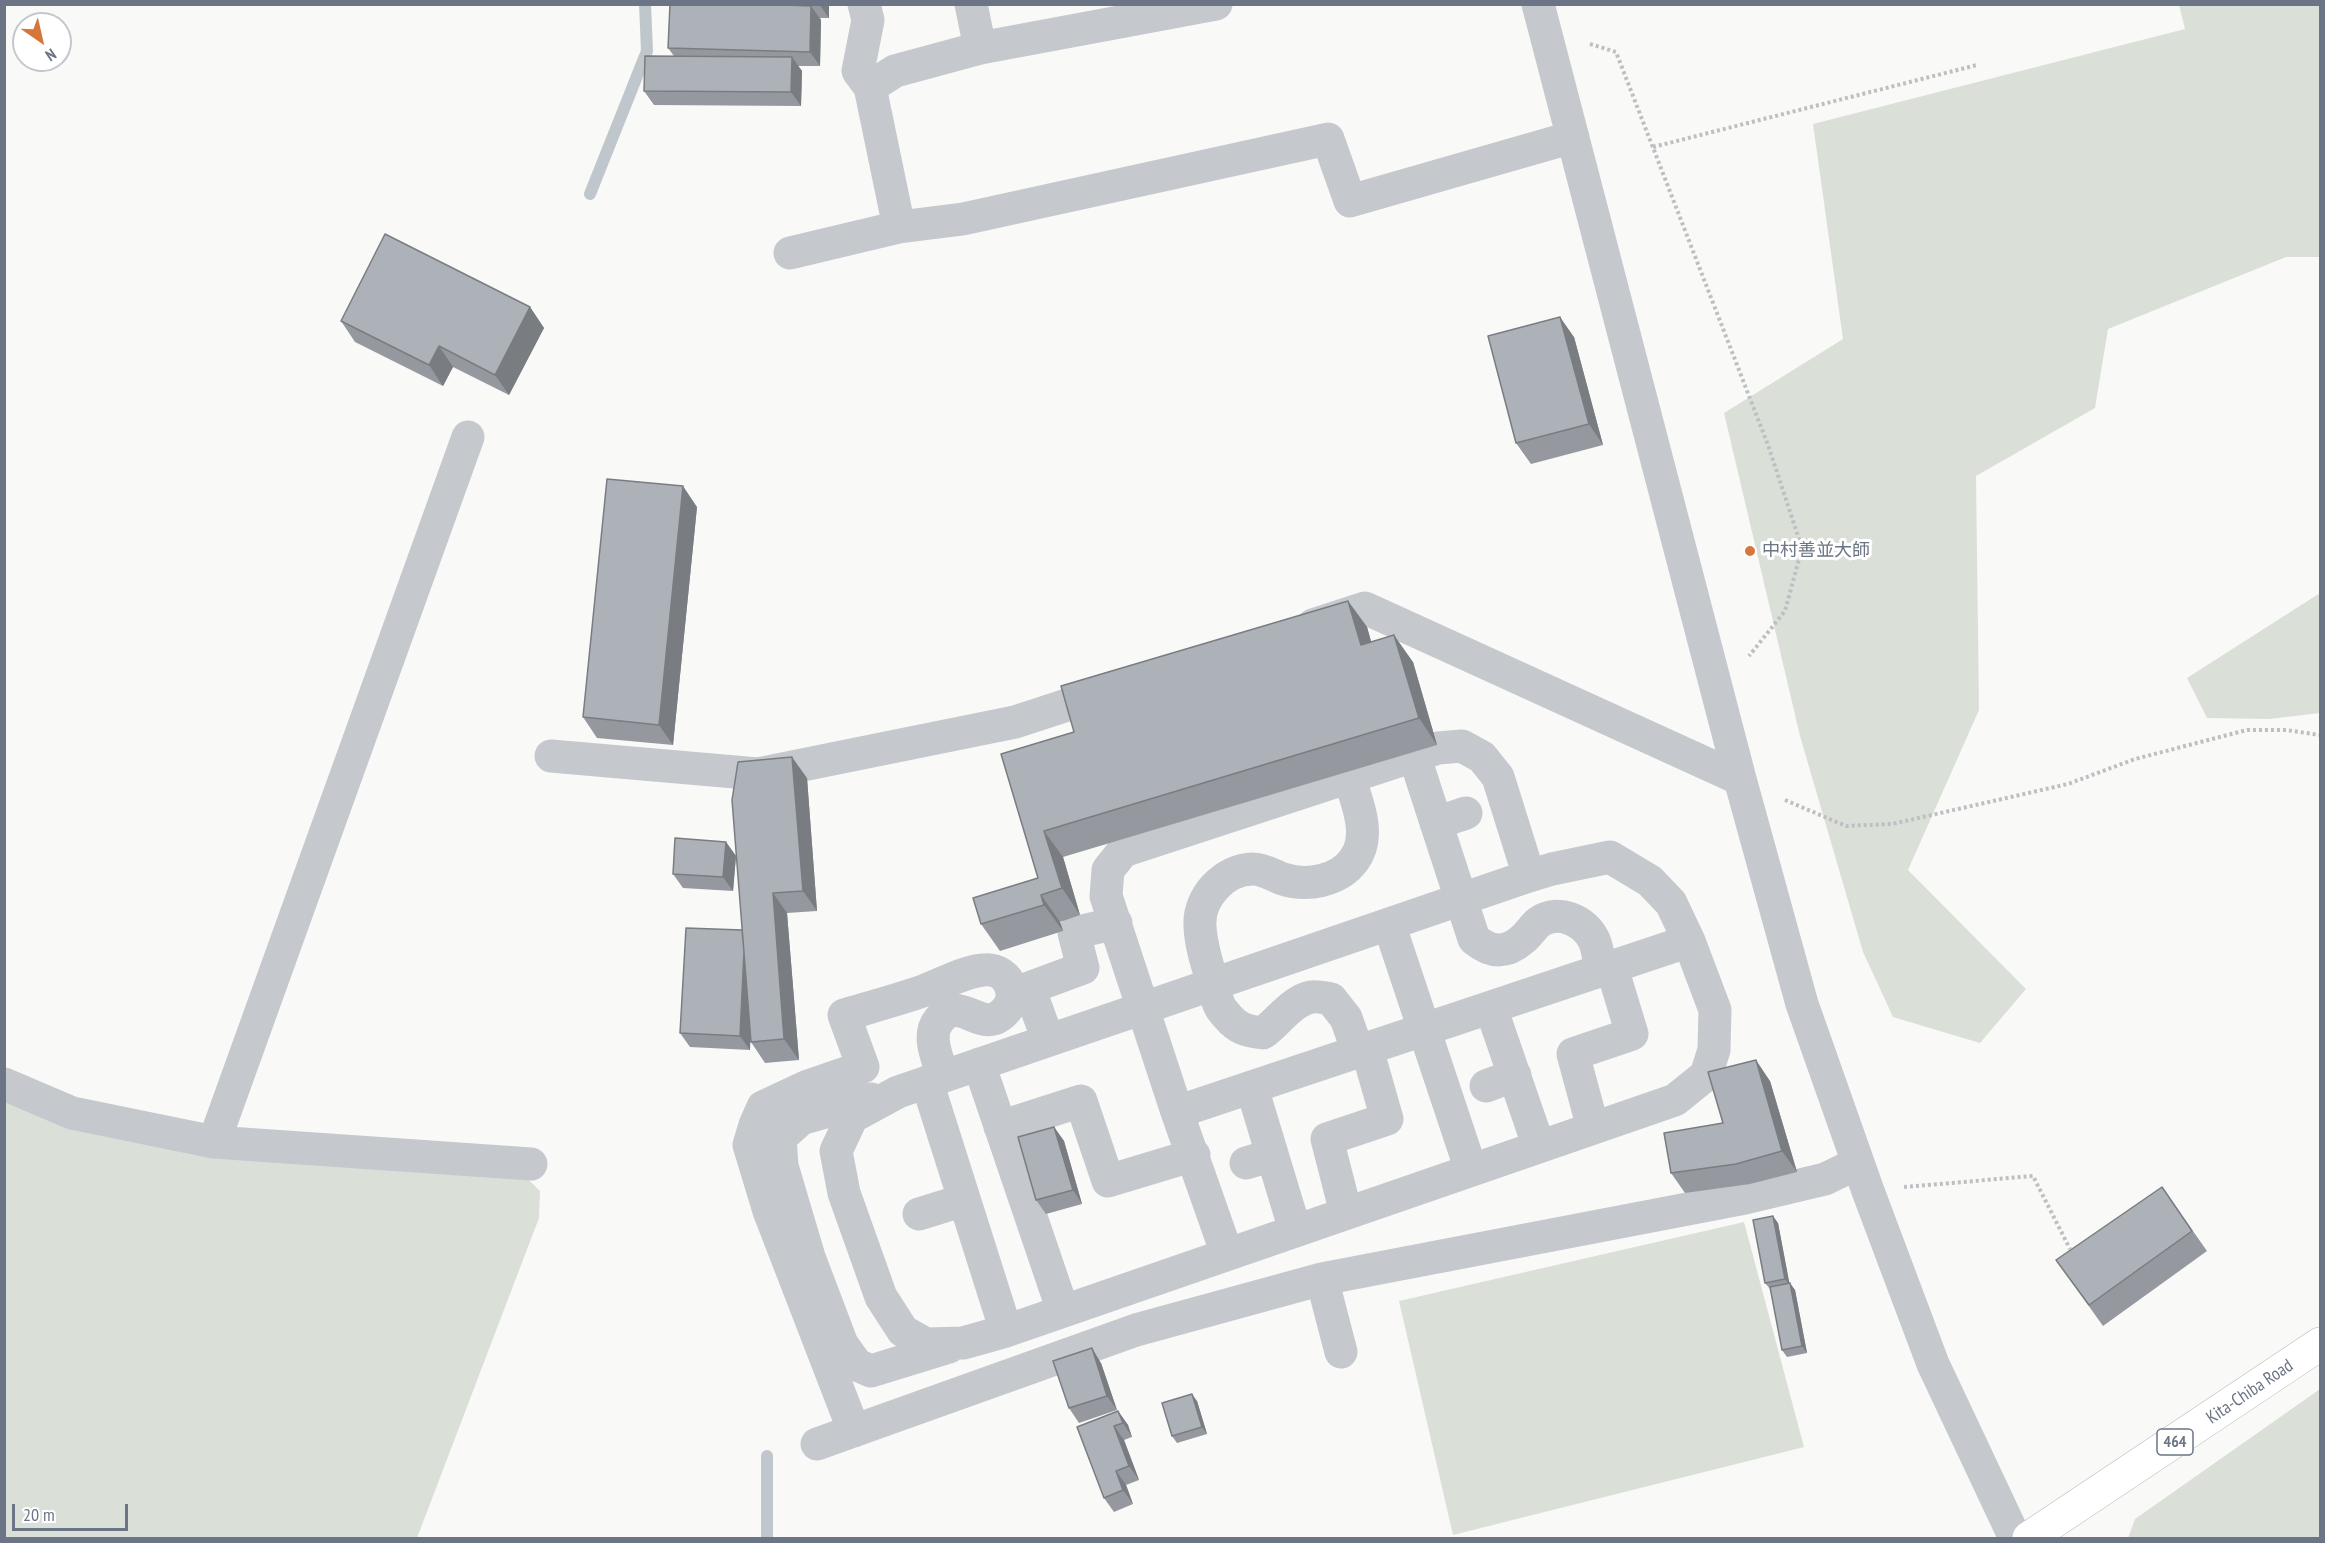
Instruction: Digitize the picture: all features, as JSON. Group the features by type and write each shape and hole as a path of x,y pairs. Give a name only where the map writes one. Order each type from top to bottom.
{"highway":[{"name":"Kita-Chiba Road","path":"2029,1539 2320,1344"}],"street":[{"path":"864,4 868,20 858,70 870,87 899,227"},
{"path":"971,4 980,48"},
{"path":"870,87 896,71 980,48 1216,4"},
{"path":"1538,4 1740,779 1802,1004 1863,1177 1933,1364 2015,1539"},
{"path":"790,253 899,227 963,219 1328,139 1350,201 1573,137"},
{"path":"214,1142 468,437"},
{"path":"1286,634 1365,608 1740,779"},
{"path":"551,756 758,774 1015,722 1139,682"},
{"path":"1227,1254 1177,1112 1106,896 1108,870 1123,851 1438,748 1462,746 1482,758 1498,777 1529,876"},
{"path":"1414,756 1451,818 1461,899 1474,939 1486,949 1499,950 1524,939 1540,921 1555,915 1565,916 1585,928 1594,940 1632,1034 1573,1054 1593,1128"},
{"path":"1346,1213 1327,1139 1387,1119 1362,1051 1346,1018 1331,999 1310,997 1293,1007 1275,1025 1263,1033 1240,1029 1232,1024 1220,1009 1201,943 1199,923 1204,902 1218,884 1234,873 1254,869 1284,879 1310,883 1331,878 1344,870 1355,859 1363,832 1350,777"},
{"path":"1610,857 1650,880 1671,903 1689,941 1715,1010 1714,1050 1706,1075 1675,1100 1006,1331 871,1371 857,1365 842,1344 817,1279 782,1166 780,1138 801,1119 923,1083 1529,876 1610,857"},
{"path":"1048,1040 1029,988 1083,968 1074,933 1116,923"},
{"path":"1389,924 1472,1170"},
{"path":"1177,1112 1689,941"},
{"path":"854,1431 769,1211 749,1145 754,1125 763,1107 808,1086 862,1067 844,1015 983,970 998,972 1010,985 1012,996 1009,1008 992,1020 976,1018 966,1010 956,1010 939,1019 923,1083 1006,1331"},
{"path":"1491,1008 1501,1081 1539,1146"},
{"path":"979,1064 1063,1311"},
{"path":"923,1083 852,1116 836,1151 844,1192 881,1297 903,1331 926,1344 963,1343"},
{"path":"4,1084 72,1113 214,1142 531,1164"},
{"path":"1252,1088 1259,1159 1295,1230"},
{"path":"1000,1126 1081,1101 1108,1181 1194,1155"},
{"path":"817,1444 1136,1330 1322,1279 1745,1198 1825,1179 1863,1177"},
{"path":"920,1214 964,1200"},
{"path":"1322,1279 1341,1352"}],"path":[{"path":"1590,44 1616,52 1768,445 1802,548 1785,611 1749,656"},
{"path":"1653,147 1977,65"},
{"path":"1740,779 1846,826 1892,824 2068,784 2135,759 2247,730 2286,730 2320,735"},
{"path":"1863,1177 2033,1176 2070,1249"}],"shaded area":[{"path":"2179,5 2320,5 2320,257 2286,257 2108,329 2095,408 1976,476 1979,710 1908,870 2026,989 1980,1043 1893,1017 1863,952 1800,736 1724,413 1843,339 1813,124 2185,29"},
{"path":"2320,593 2320,713 2269,719 2207,718 2187,678"},
{"path":"4,1084 84,1129 525,1176 540,1191 539,1218 417,1538 5,1538"},
{"path":"1744,1222 1804,1447 1453,1535 1399,1301"},
{"path":"2320,1389 2320,1538 2128,1538 2135,1519"}],"building":[{"path":"670,4 811,6 810,52 668,48"},
{"path":"645,56 792,57 791,92 644,91"},
{"path":"385,234 530,307 495,375 439,346 429,365 341,321"},
{"path":"1560,317 1589,424 1516,443 1488,336"},
{"path":"607,479 683,486 659,725 583,717"},
{"path":"1348,601 1361,645 1394,635 1419,718 1044,831 1062,888 1041,895 1044,905 981,924 973,898 1038,878 1001,754 1074,732 1061,686"},
{"path":"792,757 803,891 773,893 784,1039 751,1042 732,800 738,762"},
{"path":"675,838 726,842 723,877 673,874"},
{"path":"686,928 742,930 744,952 740,1036 680,1033"},
{"path":"1756,1060 1782,1151 1736,1164 1671,1173 1664,1133 1723,1123 1708,1072"},
{"path":"1054,1127 1073,1190 1036,1200 1018,1137"},
{"path":"2162,1187 2192,1231 2089,1305 2056,1260"},
{"path":"1773,1216 1785,1279 1765,1283 1753,1220"},
{"path":"1790,1283 1802,1346 1782,1350 1770,1287"},
{"path":"1092,1348 1107,1396 1069,1408 1053,1361"},
{"path":"1192,1394 1202,1427 1172,1436 1162,1403"},
{"path":"1118,1411 1123,1423 1114,1426 1129,1466 1116,1471 1123,1490 1104,1498 1077,1427"}],"waterway":[{"path":"590,194 647,51 645,4"},
{"path":"767,1456 767,1538"}],"place":[{"name":"中村善並大師","path":"1750,551"}]}
